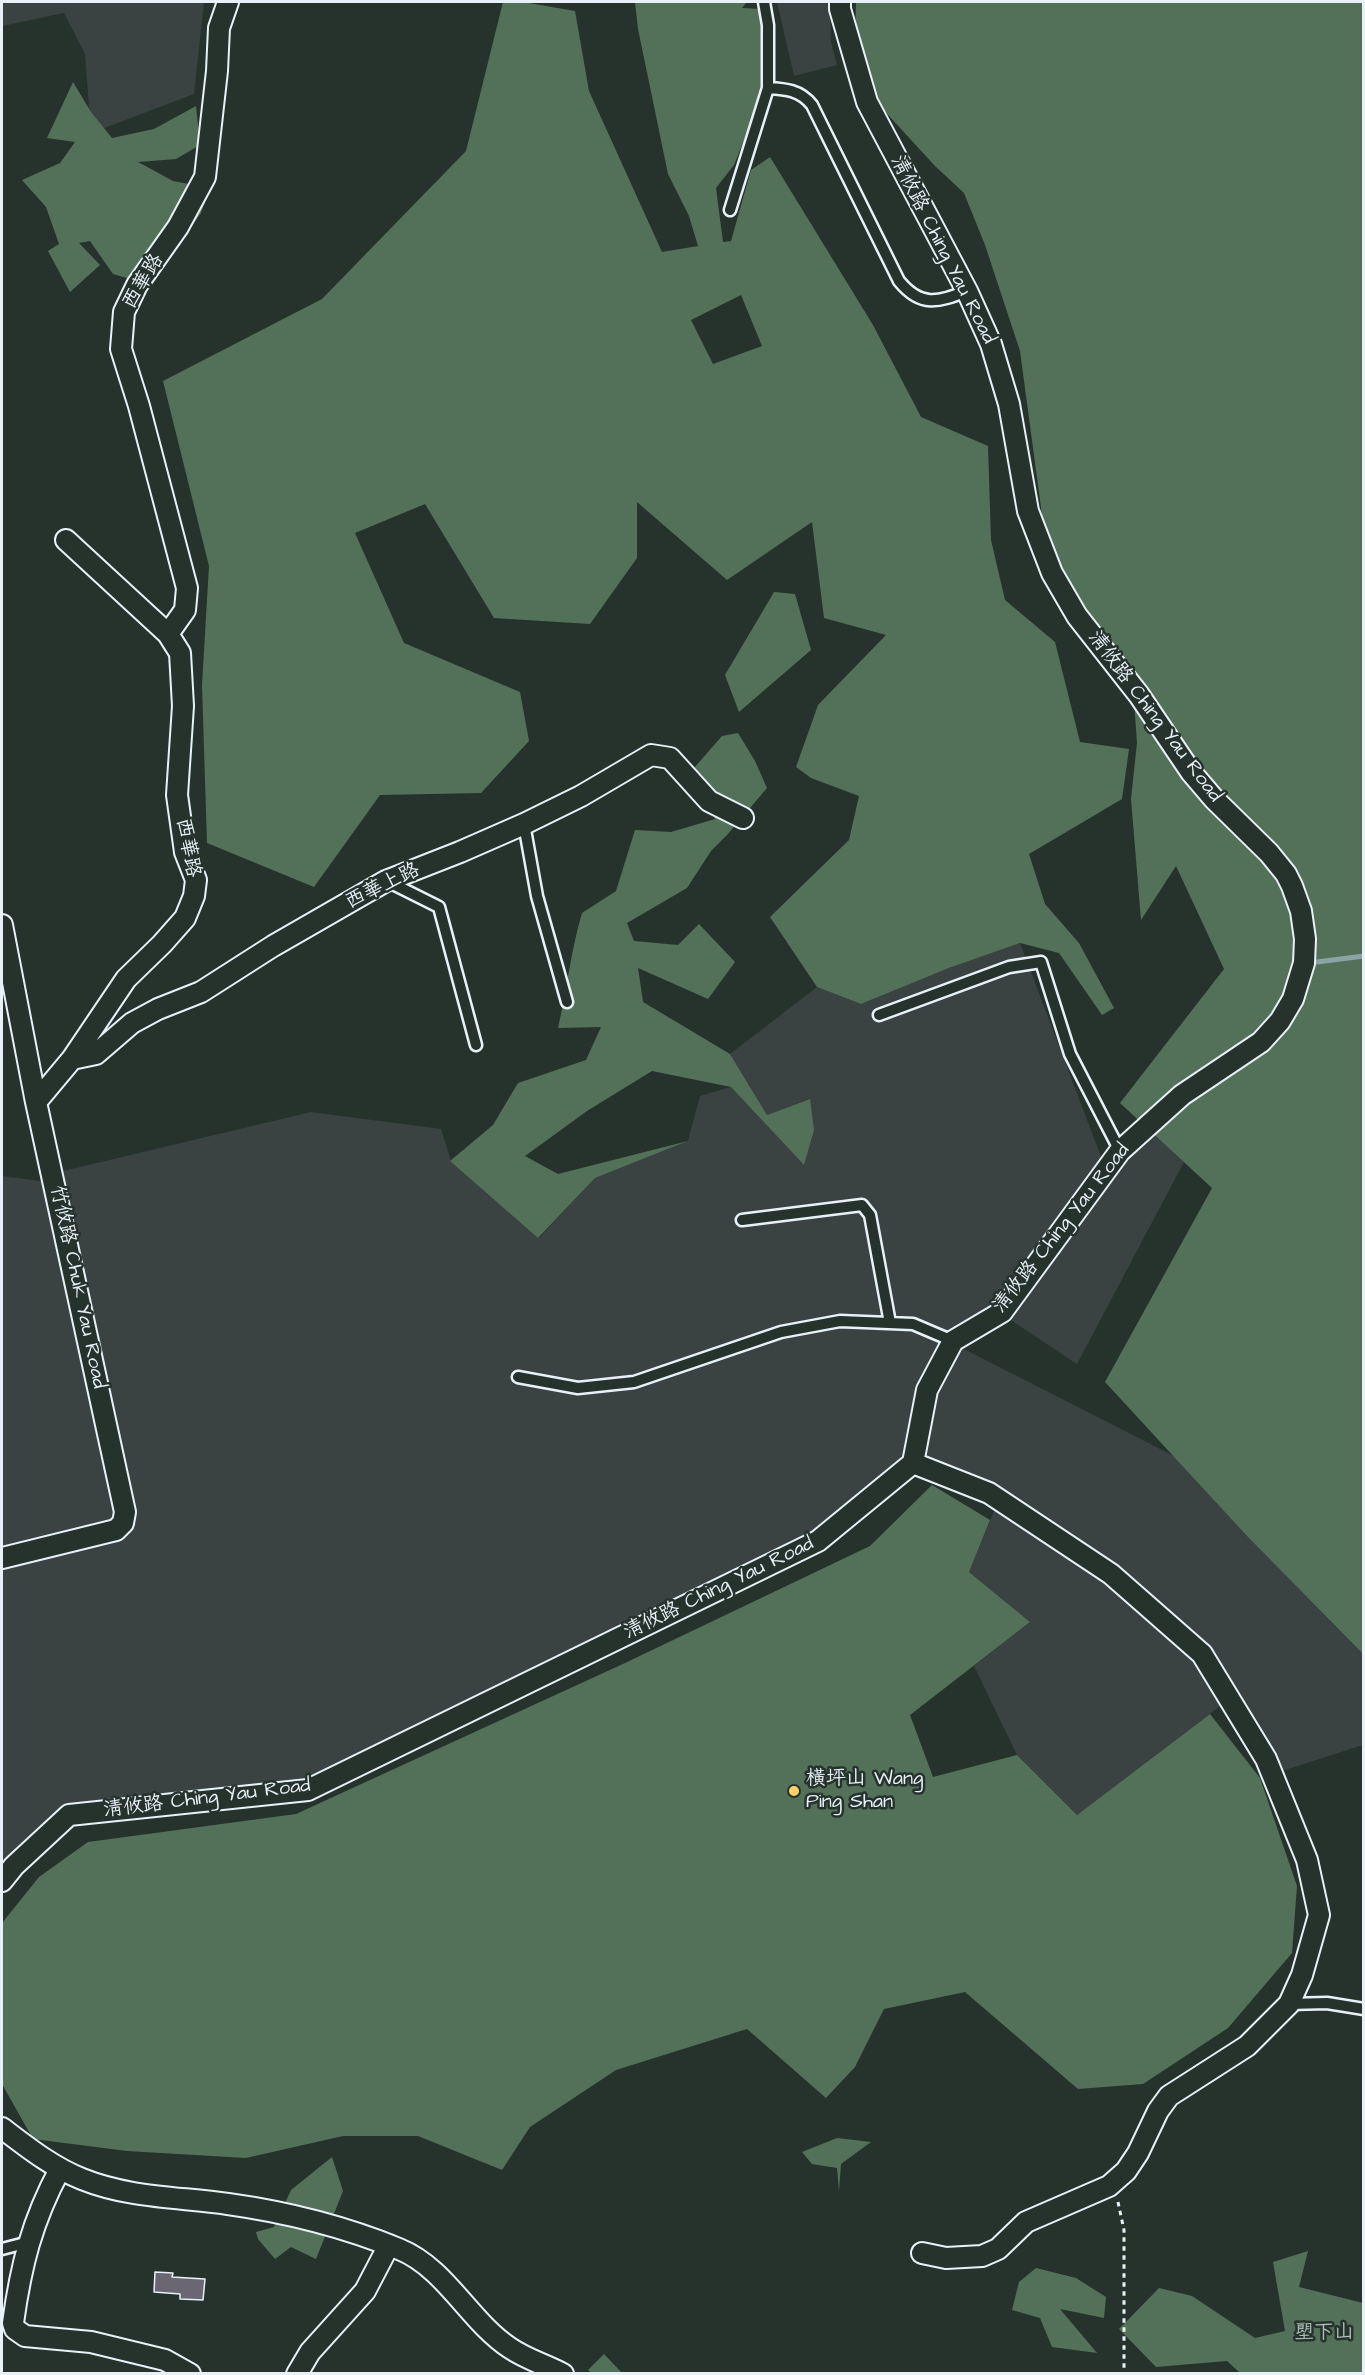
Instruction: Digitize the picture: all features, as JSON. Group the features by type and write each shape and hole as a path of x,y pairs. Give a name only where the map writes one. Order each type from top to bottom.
{"street":[{"name":"西華路","path":"168,634 185,610 187,588 122,349 124,312 137,285 178,227 205,177 217,71 219,28 228,2"},
{"name":"清攸路 Ching Yau Road","path":"840,2 840,9 867,102 967,291 999,365 1013,422 1028,511 1059,587 1082,623 1139,695 1191,772 1286,874 1297,898 1304,926 1305,951 1302,976 1293,999 1280,1021 1253,1048 1182,1095 1120,1151 1002,1312 953,1341"},
{"name":"西華路","path":"66,540 168,634 180,653 183,706 177,795 185,852 196,880 194,896 185,918 126,979 72,1059"},
{"name":"西華上路","path":"72,1059 96,1054 132,1023 158,1008 201,992 273,946 387,881 525,824 580,796 651,755 669,758 709,801 743,818"},
{"name":"竹攸路 Chuk Yau Road","path":"2,925 36,1102 125,1512 123,1523 116,1530 2,1558"},
{"path":"36,1102 72,1059"},
{"path":"922,2253 946,2258 982,2256 998,2249 1026,2222 1108,2186 1126,2171 1138,2153 1158,2111 1169,2096 1247,2046 1289,2004 1302,1975 1319,1915 1307,1860 1266,1759 1202,1654 1111,1574 989,1493 913,1463 927,1390 953,1341"},
{"name":"清攸路 Ching Yau Road","path":"2,1881 14,1866 69,1815 308,1790 818,1541 913,1463"},
{"path":"2,2128 40,2157 83,2180 138,2195 229,2204 288,2215 345,2229 402,2250 428,2268 481,2323 510,2348 563,2373"},
{"path":"60,2169 42,2202 29,2242 19,2277 13,2323 21,2334 92,2342 155,2357 190,2373"},
{"path":"297,2373 310,2352 364,2291 389,2245"}],"lane":[{"path":"730,210 768,88 768,25 764,2"},
{"path":"768,88 793,90 804,96 812,105 895,274 907,290 923,300 934,301 967,291"},
{"path":"525,824 537,896 567,1002"},
{"path":"387,881 439,907 476,1045"},
{"path":"879,1015 1009,967 1041,962 1070,1054 1120,1151"},
{"path":"742,1220 862,1205 870,1215 890,1323"},
{"path":"518,1377 578,1388 634,1382 781,1332 840,1321 913,1324 953,1341"},
{"path":"1289,2004 1327,2003 1364,2009"},
{"path":"2,2249 29,2242"}],"path":[{"path":"1108,2186 1121,2207 1124,2230 1124,2373"}],"shaded area":[{"path":"2,2 204,2 194,94 91,133 85,54 64,13 2,26"},
{"path":"777,2 830,2 831,42 837,65 794,76"},
{"path":"1020,943 1103,1162 997,1307 948,1336 907,1459 814,1535 306,1783 66,1808 2,1870 2,1566 119,1537 59,1172 311,1112 441,1129 451,1161 539,1238 595,1178 688,1141 700,1096 731,1087 804,1165 809,1099 767,1115 730,1054 817,987 861,1004 949,968"},
{"path":"1152,1132 1184,1162 1077,1364 1006,1317 1125,1156"},
{"path":"2,1176 47,1182 118,1512 112,1524 2,1551"},
{"path":"958,1346 1174,1456 1247,1536 1363,1654 1363,1745 1279,1772 1207,1649 922,1458 934,1392"},
{"path":"996,1506 1107,1579 1197,1658 1224,1703 1077,1815 1017,1755 974,1666 1030,1622 969,1572"}],"green space":[{"path":"503,2 523,2 575,11 589,91 662,252 698,246 689,216 668,174 638,29 635,2 747,2 742,8 761,9 761,88 750,125 734,165 716,188 723,242 731,241 751,170 770,157 873,325 921,417 988,446 991,540 1005,600 1055,642 1080,742 1129,749 1122,799 1029,854 1045,904 1079,943 1114,1008 1102,1015 1059,953 1020,943 949,968 861,1004 817,987 770,917 849,840 859,796 811,778 796,767 818,705 886,635 824,618 812,522 727,580 637,502 637,558 590,624 494,618 425,504 355,533 404,643 520,692 529,741 481,793 380,795 314,887 207,843 202,685 209,566 163,381 322,299 466,151","holes":["741,295 762,346 713,364 691,320"]},
{"path":"856,2 1363,2 1363,1654 1247,1536 1105,1382 1212,1188 1120,1103 1224,969 1176,866 1141,920 1131,799 1137,743 1132,672 1049,567 1020,351 985,245 964,193 935,166 879,105 855,42"},
{"path":"73,82 91,112 112,138 154,129 196,106 200,145 176,159 138,162 173,181 210,188 201,213 151,285 113,274 90,241 79,243 100,265 70,292 48,251 59,244 46,207 22,180 60,163 75,142 47,138"},
{"path":"774,592 795,594 811,650 739,712 725,675"},
{"path":"738,733 755,761 767,788 711,851 687,888 627,923 634,941 678,945 699,924 735,962 708,999 638,968 643,1002 730,1054 767,1115 810,1099 814,1130 804,1165 731,1087 652,1071 587,1111 525,1156 558,1174 688,1141 595,1178 538,1238 450,1161 493,1125 518,1083 586,1060 601,1027 558,1028 582,913 616,891 635,830 671,832 715,819 694,768 722,736"},
{"path":"932,1485 990,1520 969,1572 1030,1622 910,1715 933,1777 1017,1755 1077,1815 1210,1714 1260,1778 1297,1886 1292,1953 1228,2028 1143,2084 1078,2089 965,1992 884,2009 855,2067 826,2098 747,2029 616,2070 530,2127 502,2170 418,2136 343,2136 246,2158 127,2151 33,2139 2,2084 2,1923 39,1877 88,1842 296,1814 625,1663 870,1546"},
{"path":"837,2138 871,2142 841,2164 839,2191 837,2168 812,2164 802,2152"},
{"path":"332,2157 343,2191 316,2259 291,2247 275,2259 258,2239 256,2232 274,2227 291,2190"},
{"name":"塱下山","path":"1308,2251 1299,2287 1363,2303 1363,2373 1240,2373 1227,2361 1156,2367 1119,2329 1159,2288 1192,2296 1255,2338 1285,2331 1273,2262"},
{"path":"1036,2268 1076,2278 1106,2297 1104,2318 1060,2309 1097,2353 1052,2347 1040,2318 1012,2310 1019,2282"},
{"path":"604,2354 622,2373 592,2373 588,2370"}],"building":[{"path":"155,2272 173,2273 172,2277 205,2279 203,2300 180,2299 180,2294 154,2292"}],"waterway":[{"path":"1309,963 1364,956"}],"place":[{"name":"橫坪山 Wang Ping Shan","path":"794,1791"}]}
